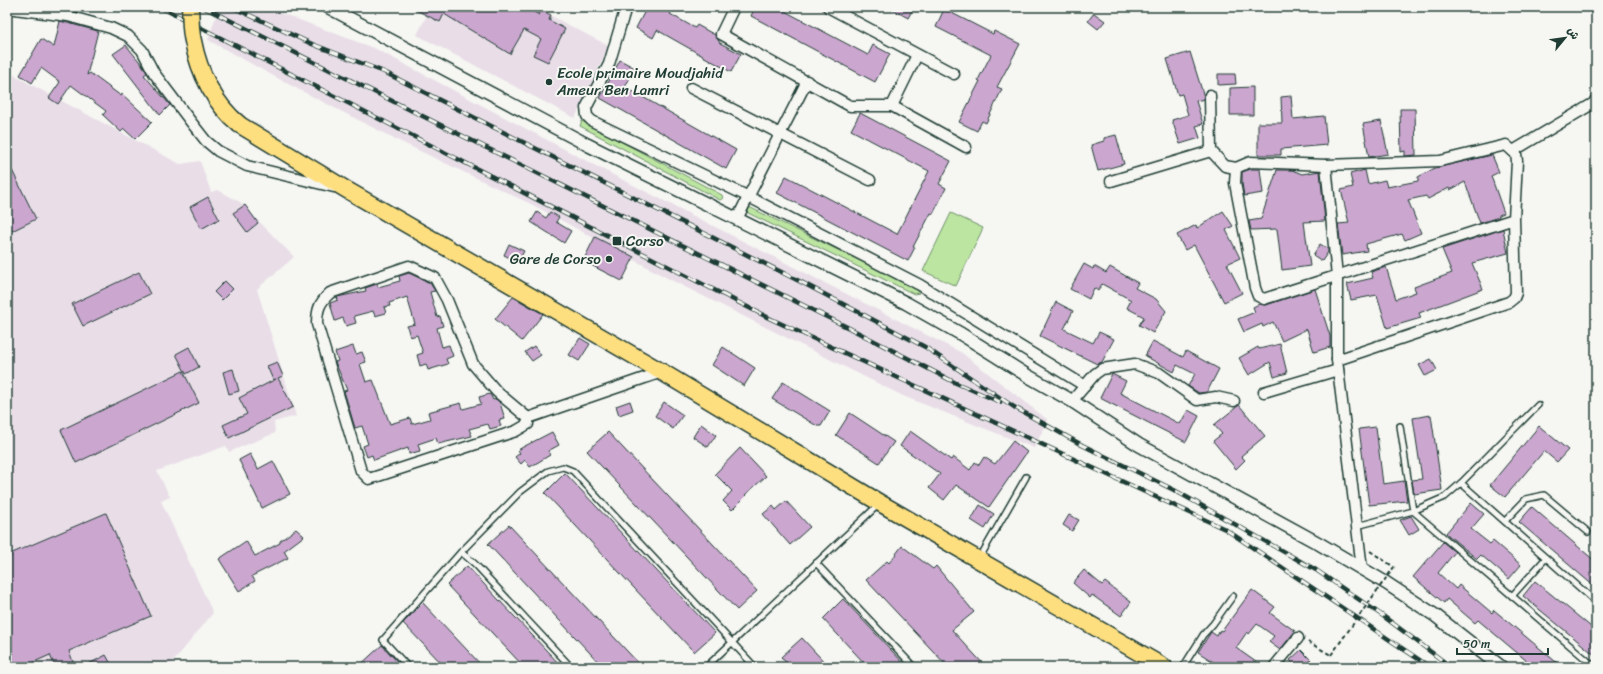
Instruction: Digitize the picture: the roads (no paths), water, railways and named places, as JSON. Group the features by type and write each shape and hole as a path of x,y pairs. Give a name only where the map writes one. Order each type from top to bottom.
{"main road":[{"path":"190,7 192,40 205,78 227,114 240,125 347,190 662,372 880,503 1164,667"}],"street":[{"path":"328,7 588,145 906,303 961,334 1028,376 1072,401 1139,445 1362,569 1436,616 1501,667"},
{"path":"626,7 609,64 586,108 587,116 592,121 749,197 920,285 1085,386"},
{"path":"734,7 721,34 850,106 892,106 966,147"},
{"path":"828,7 954,74"},
{"path":"7,8 68,16 110,28 128,36 142,50 154,73 191,122 206,141 218,151 247,166 347,190"},
{"path":"892,106 917,55"},
{"path":"738,219 807,81"},
{"path":"690,88 870,180"},
{"path":"1210,94 1211,151 1225,166 1236,168 1250,162 1326,165 1440,161 1506,145 1513,151 1517,161 1514,219 1516,293 1514,298 1508,302 1264,392"},
{"path":"1513,151 1594,103 1596,99"},
{"path":"1111,181 1211,151"},
{"path":"1326,165 1337,276 1338,365 1362,569"},
{"path":"1236,168 1235,183 1258,296 1264,299 1514,219"},
{"path":"409,266 435,278 447,300 473,364 497,392 528,418 528,424 516,431 369,479 361,471 318,324 317,311 320,302 330,293 342,288 409,266"},
{"path":"1072,401 1095,374 1102,369 1135,364 1159,373 1198,400 1216,397 1234,401"},
{"path":"528,418 662,372"},
{"path":"1274,667 1298,638"}],"lane":[{"path":"1357,526 1413,511 1445,497 1461,484 1538,405"},
{"path":"1400,426 1413,511 1595,667"},
{"path":"408,667 383,640 461,552 520,492 548,471 562,467 573,471 755,667"},
{"path":"978,560 1026,476"},
{"path":"1461,484 1596,602"},
{"path":"1505,521 1526,499 1544,495 1588,532"},
{"path":"706,667 880,503"},
{"path":"461,552 475,564 571,667"},
{"path":"1512,596 1546,558"},
{"path":"816,562 914,667"},
{"path":"1183,667 1203,635 1214,624 1234,596"}],"railway":[{"path":"160,7 771,319 1225,529 1430,667"},
{"path":"203,7 855,331 956,383 1000,402"},
{"path":"232,7 312,44 384,72 803,283 925,347 1014,407 1082,445 1174,490 1316,570 1383,616 1451,667"}],"place":[{"name":"Ecole primaire Moudjahid Ameur Ben Lamri","path":"549,82"},
{"name":"Corso","path":"617,241"},
{"name":"Gare de Corso","path":"609,259"}]}
